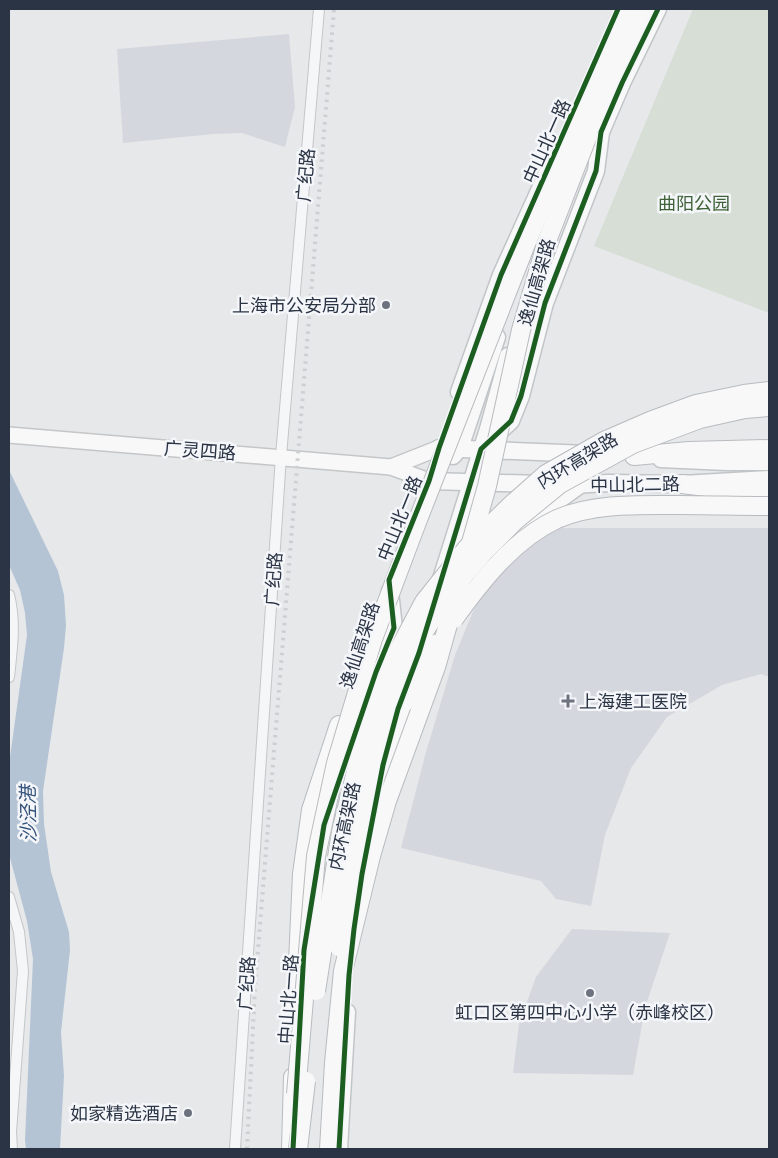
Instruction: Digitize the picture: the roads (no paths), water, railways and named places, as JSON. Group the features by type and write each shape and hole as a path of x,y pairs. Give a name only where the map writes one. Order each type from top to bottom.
{"highway":[{"name":"逸仙高架路","path":"297,1149 296,1094 316,856 336,763 373,639 417,522 526,244 625,9"},
{"name":"逸仙高架路","path":"329,1149 334,1063 343,971 374,847 387,801 436,667 487,486 522,330 547,241 610,79 644,9"},
{"name":"内环高架路","path":"297,1149 319,968 341,832 363,743 386,674 424,602 466,549 511,504 546,474 604,441 650,421 696,404 769,391"},
{"name":"内环高架路","path":"320,1149 323,1086 348,882 394,699 414,648 446,597 484,552 516,520 560,484 633,444 700,419 745,409 769,407"},
{"path":"634,456 670,452 769,449"},
{"path":"682,484 754,493 769,493"},
{"path":"379,762 409,692 434,645 474,590 528,536 557,519 586,510 640,505 769,506"},
{"path":"292,1149 298,940 302,874 311,810 364,649 389,580"}],"main road":[{"name":"中山北一路","path":"389,580 429,481 501,275 618,9"},
{"path":"481,449 511,421 522,396 545,303 596,171 601,132 622,82 658,9"},
{"path":"339,1149 349,975 379,762 419,653 481,449 530,273 588,148 601,132"},
{"name":"中山北一路","path":"429,481 460,448 496,343 527,217"},
{"path":"441,443 476,401"},
{"name":"广灵四路","path":"9,435 281,456 391,467 429,481"},
{"name":"广灵四路","path":"391,467 441,443"},
{"name":"中山北二路","path":"441,443 460,448 634,456 664,460 769,462"},
{"name":"中山北二路","path":"429,481 580,485 608,483 682,484 769,479"},
{"path":"379,762 405,723 443,618 461,588 509,536 580,485"}],"street":[{"name":"广纪路","path":"235,1149 281,456 319,9"},
{"path":"9,595 13,612 14,633 9,677"},
{"path":"9,897 19,932 23,971 12,1149"}],"water":[{"name":"沙泾港","path":"9,470 58,571 64,595 66,625 64,648 43,791 44,824 51,872 69,932 70,950 61,1032 64,1076 60,1149 26,1149 25,1140 33,959 27,921 9,854 9,764 27,635 20,590 9,565"}],"railway":[{"path":"247,1149 255,987 334,9"}],"place":[{"name":"上海市公安局分部","path":"386,305"},
{"name":"上海建工医院","path":"568,701"},
{"name":"虹口区第四中心小学（赤峰校区）","path":"590,993"},
{"name":"如家精选酒店","path":"188,1113"}],"park label":[{"name":"曲阳公园","path":"694,203"}]}
